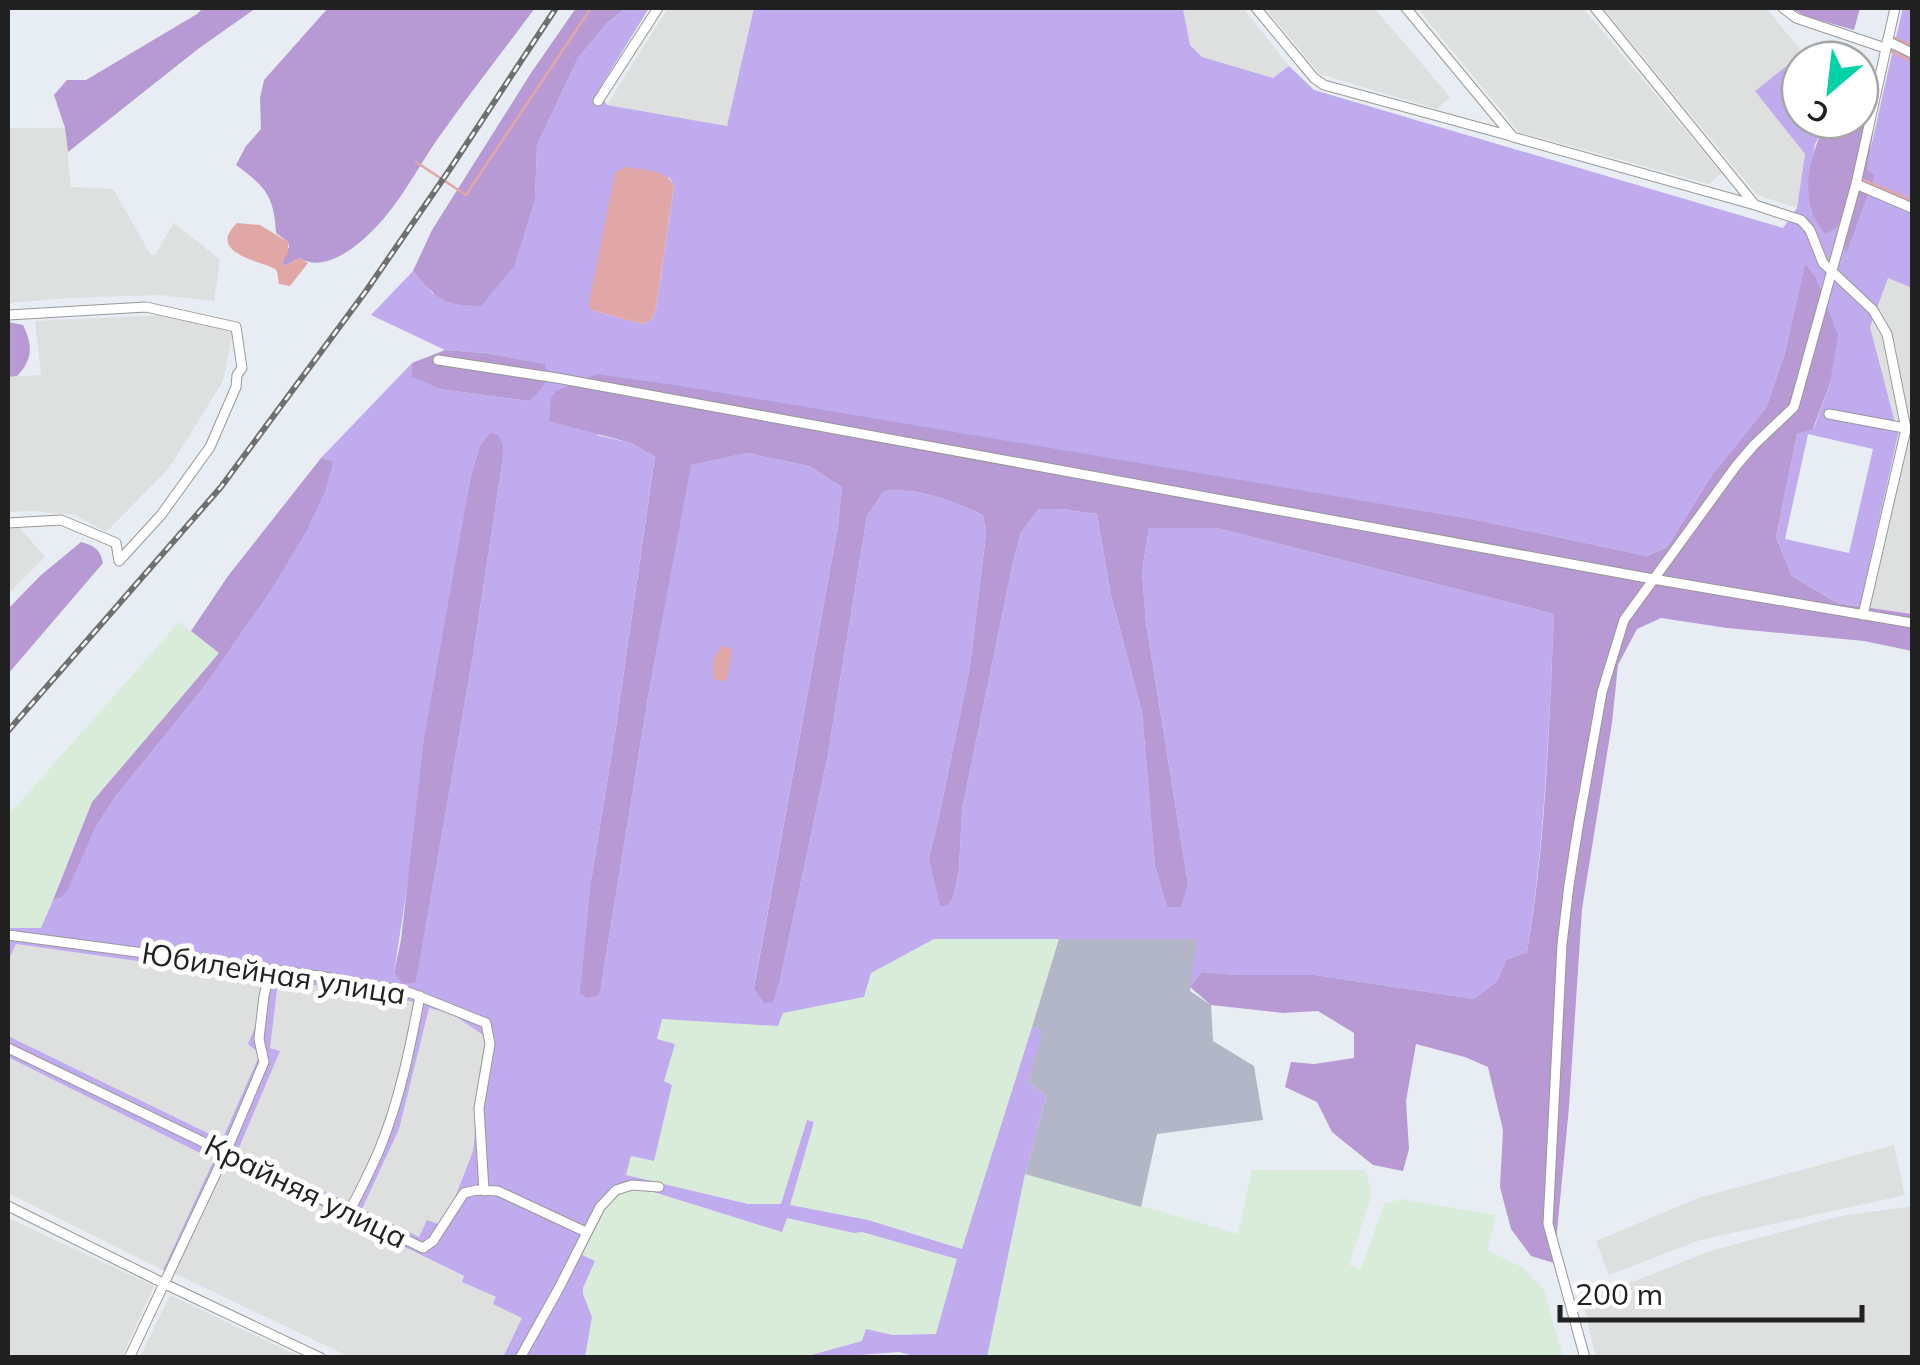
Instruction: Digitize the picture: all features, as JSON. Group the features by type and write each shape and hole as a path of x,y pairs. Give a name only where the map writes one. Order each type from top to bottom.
{"street":[{"path":"598,101 658,8"},
{"path":"1256,8 1314,78 1336,89 1801,220 1810,230 1824,263 1880,318 1910,429 1863,615"},
{"path":"1406,8 1514,137"},
{"path":"1595,8 1755,205"},
{"path":"1783,8 1796,18 1912,53"},
{"path":"1585,1358 1548,1224 1562,944 1602,692 1624,620 1736,466 1794,406 1856,184 1896,8"},
{"path":"1856,184 1912,208"},
{"path":"8,315 146,307 236,327 242,368 210,447 181,490 120,561 116,544 61,520 8,523"},
{"path":"438,360 596,385 1912,624"},
{"path":"1829,414 1910,429"},
{"name":"Юбилейная улица","path":"8,935 318,976 420,996 486,1023 490,1044 480,1108 484,1191"},
{"path":"129,1358 264,1062 259,1038 264,996 269,976 276,972"},
{"path":"350,1212 380,1150 394,1108 408,1062 420,996"},
{"name":"Крайняя улица","path":"8,1048 423,1248 432,1241 464,1193 484,1191"},
{"path":"520,1358 600,1207 616,1190 660,1187"},
{"path":"484,1191 498,1191 586,1232"},
{"path":"8,1206 321,1358"}],"shaded area":[{"path":"203,8 256,8 68,152 54,95 67,80 86,80"},
{"path":"328,8 535,8 378,225 335,258 317,263 300,258 284,266 288,242 276,233 270,201 261,186 236,165 261,129 264,80"},
{"path":"576,8 626,8 607,23 578,58 537,145 535,199 514,266 481,306 442,299 413,271 432,230"},
{"path":"626,8 649,8 598,91 607,105 727,126 754,8 1183,9 1190,45 1202,57 1273,78 1289,66 1314,90 1783,228 1797,208 1805,154 1794,140 1817,140 1809,176 1839,225 1846,252 1872,140 1880,140 1880,106 1903,8 1912,8 1912,288 1888,278 1870,327 1898,434 1860,606 1837,603 1792,576 1776,537 1797,434 1814,428 1830,383 1805,265 1785,353 1766,408 1712,475 1667,547 1647,556 1472,519 828,412 596,435 631,443 655,455 591,881 601,986 690,465 747,453 809,466 842,487 754,987 773,1001 827,759 867,516 884,491 897,490 923,493 983,515 986,534 970,667 929,858 947,906 953,898 959,870 962,809 1021,532 1039,509 1061,509 1097,514 1111,595 1142,712 1155,866 1167,907 1188,884 1146,623 1142,571 1149,528 1217,528 1554,614 1542,826 1527,952 1506,960 1497,981 1474,999 1315,975 1202,972 1190,987 1197,939 934,939 871,973 864,997 783,1013 778,1026 662,1019 657,1039 675,1044 664,1081 672,1085 654,1161 631,1156 626,1175 748,1204 781,1204 807,1120 814,1122 790,1205 868,1220 962,1249 1032,1027 1043,1031 1028,1082 1046,1096 1025,1174 987,1357 918,1357 899,1352 804,1357 862,1341 866,1329 893,1335 936,1334 957,1259 862,1232 787,1218 782,1232 641,1188 610,1200 582,1255 595,1261 583,1288 592,1317 585,1357 503,1357 522,1318 493,1304 496,1297 462,1282 464,1276 290,1191 288,1194 226,1165 174,1273 163,1270 214,1160 8,1057 8,1036 222,1140 260,1054 248,1044 258,1020 264,979 16,944 8,961 8,928 41,928 53,900 61,898 95,828 115,797 200,692 333,461 321,458 412,363 413,377 440,389 529,401 544,364 445,350 371,315 413,271 433,294 535,199 537,145 578,58 607,23","holes":["669,177 674,185 652,319 643,324 591,310","1808,434 1873,449 1849,553 1785,539","480,446 502,464 416,981 403,984 394,973 458,553","278,981 372,992 417,1003 388,1126 351,1204 238,1150 280,1051 270,1048","429,1008 451,1013 486,1037 473,1151 444,1226 427,1220 419,1237 362,1209 399,1129"]},
{"path":"668,8 754,8 728,126 607,105"},
{"path":"1176,8 1243,8 1289,66 1273,78 1201,57 1190,45 1183,10"},
{"path":"1265,8 1374,8 1450,97 1437,109 1320,74"},
{"path":"1417,8 1583,8 1721,173 1709,184 1519,132"},
{"path":"1603,8 1766,8 1792,40 1780,40 1780,72 1756,91 1780,122 1780,140 1794,140 1805,154 1797,208 1757,195"},
{"path":"1791,8 1860,8 1854,30"},
{"path":"1780,71 1780,122 1755,91"},
{"path":"8,128 65,128 71,187 113,189 151,255 155,255 174,223 220,260 214,301 159,295 8,303"},
{"path":"1818,140 1872,140 1867,170 1875,175 1846,254 1839,226 1826,234 1811,208 1808,193"},
{"path":"626,167 659,173 674,185 656,308 652,319 643,324 591,310 589,303 615,173"},
{"path":"237,223 260,225 288,242 284,266 300,258 308,263 290,286 279,284 275,269 231,248 229,233"},
{"path":"1805,264 1815,276 1838,335 1830,383 1813,429 1797,434 1776,537 1792,576 1837,603 1912,614 1912,651 1864,641 1661,618 1637,629 1618,665 1582,909 1554,1263 1531,1256 1511,1229 1500,1187 1503,1130 1488,1067 1416,1044 1406,1101 1409,1149 1403,1171 1373,1165 1332,1132 1317,1102 1285,1087 1291,1062 1314,1064 1354,1058 1354,1033 1318,1011 1283,1013 1211,1005 1190,987 1202,972 1315,975 1474,999 1497,981 1506,960 1527,952 1543,826 1554,614 1217,528 1149,528 1142,571 1146,623 1188,884 1181,907 1167,907 1155,866 1142,712 1111,595 1097,514 1039,509 1021,532 1013,562 962,809 959,870 953,898 947,906 940,906 929,858 970,667 986,534 983,515 923,493 884,491 867,516 827,759 780,980 773,1002 764,1003 754,988 842,487 809,466 747,453 691,465 601,986 598,995 588,998 580,994 591,881 655,456 631,443 549,421 551,398 556,391 597,374 681,386 1472,519 1647,556 1667,547 1712,475 1766,408 1785,353"},
{"path":"1888,277 1912,288 1912,614 1860,606 1898,434 1870,327"},
{"path":"166,315 233,332 223,381 169,468 106,532 76,515 8,512 8,377 41,375 35,321"},
{"path":"8,322 23,325 30,352 17,376 8,377"},
{"path":"445,350 545,364 546,380 529,401 440,389 412,377 412,363"},
{"path":"490,433 498,435 503,446 502,464 472,661 416,982 403,984 394,973 424,739 471,475 480,446"},
{"path":"321,458 333,461 326,489 306,532 200,692 115,797 95,828 68,889 61,898 53,900 92,802 219,653 191,631 228,576"},
{"path":"8,526 18,526 45,557 11,591 8,588"},
{"path":"81,542 96,549 103,563 8,674 8,609"},
{"path":"179,622 219,653 92,802 41,928 8,928 8,816"},
{"path":"722,646 732,652 724,681 715,680 713,671"},
{"path":"934,939 1059,939 963,1249 868,1220 789,1205 814,1123 806,1121 782,1204 748,1204 625,1175 630,1156 653,1161 672,1084 664,1082 657,1039 662,1018 777,1026 782,1013 864,997 870,973"},
{"path":"1059,939 1198,939 1190,991 1211,1005 1213,1041 1254,1066 1263,1120 1157,1134 1141,1207 1025,1174 1046,1096 1028,1082 1042,1031 1032,1027"},
{"path":"15,944 264,979 255,1047 261,1053 222,1140 8,1036 8,961"},
{"path":"278,981 372,992 418,1003 388,1127 351,1204 238,1150 279,1051 269,1049"},
{"path":"428,1008 451,1013 486,1037 473,1151 443,1227 419,1237 362,1209 399,1129"},
{"path":"8,1057 215,1160 163,1270 8,1193"},
{"path":"1894,1145 1905,1195 1700,1240 1609,1275 1596,1241 1698,1198"},
{"path":"226,1165 288,1194 290,1191 464,1277 463,1282 496,1298 494,1304 523,1318 503,1357 350,1357 174,1273"},
{"path":"1016,1169 1238,1234 1252,1170 1365,1170 1372,1194 1349,1265 1361,1269 1384,1204 1402,1199 1496,1215 1487,1250 1522,1267 1544,1290 1563,1357 976,1358"},
{"path":"641,1188 782,1232 786,1217 862,1232 958,1259 936,1334 893,1335 866,1329 863,1341 804,1357 585,1358 592,1318 583,1287 595,1262 582,1255 610,1200"},
{"path":"1912,1206 1912,1357 1596,1357 1583,1302 1707,1252 1836,1217"},
{"path":"8,1218 154,1286 122,1357 19,1357 8,1352"},
{"path":"170,1295 301,1357 140,1357"}],"waterway":[{"path":"416,162 466,195 591,8"},
{"path":"1895,38 1912,46"},
{"path":"1891,51 1912,61"},
{"path":"1863,180 1912,200"},
{"path":"1859,190 1872,195"}],"railway":[{"path":"8,731 221,487 366,291 556,8"}]}
